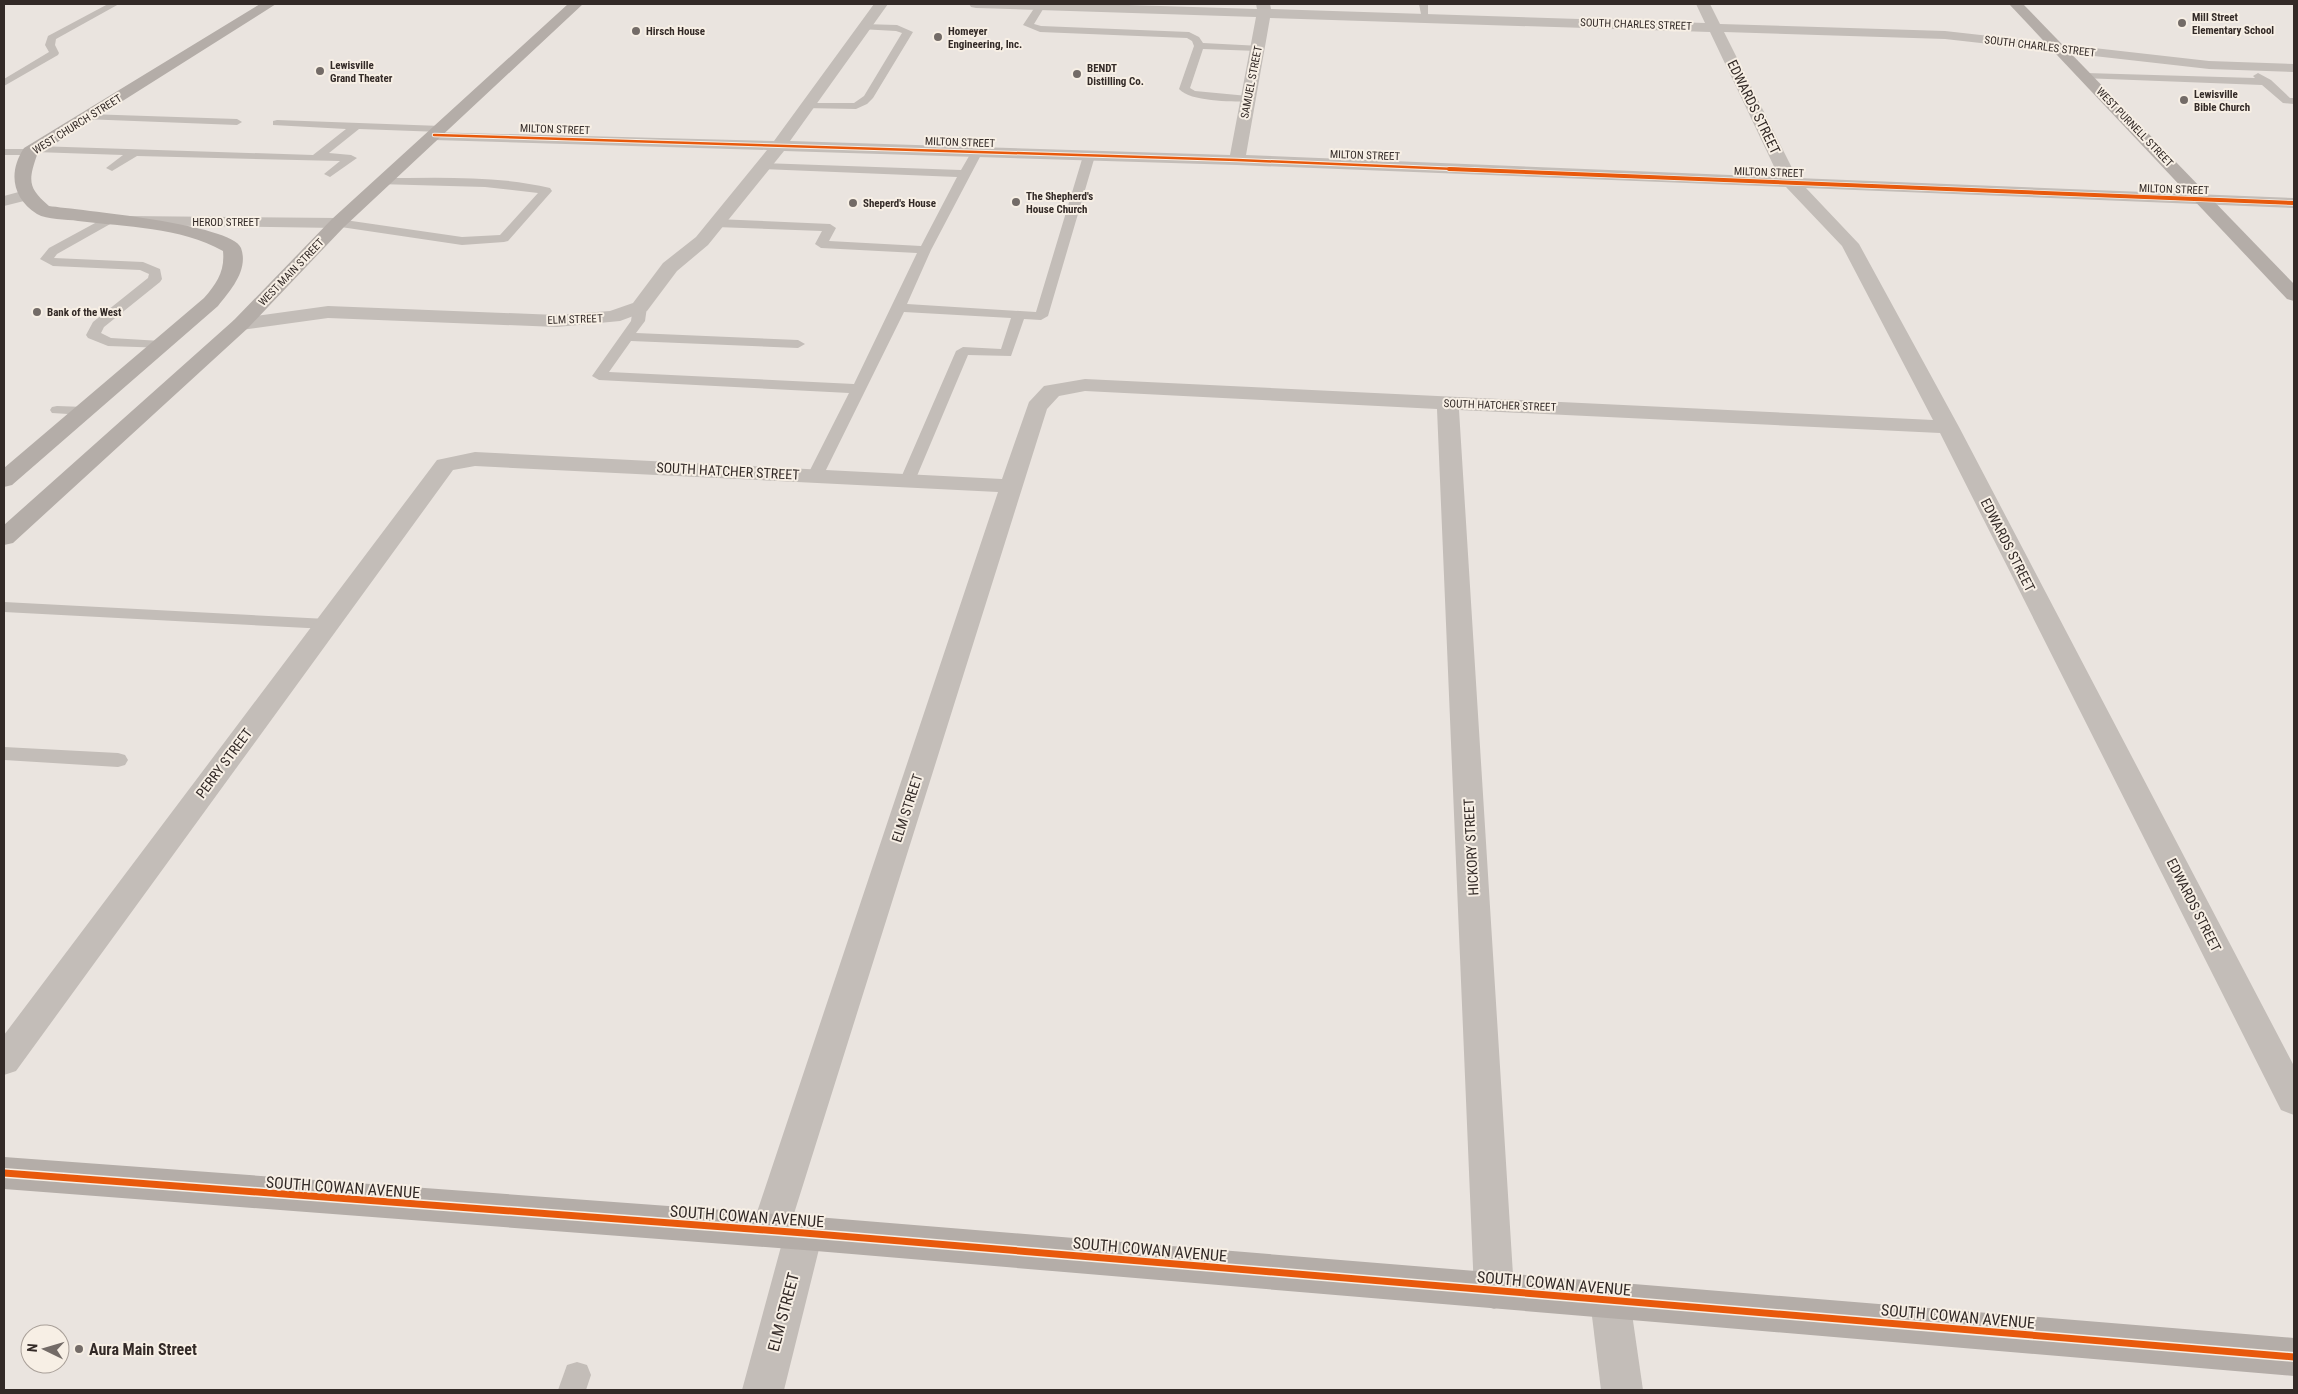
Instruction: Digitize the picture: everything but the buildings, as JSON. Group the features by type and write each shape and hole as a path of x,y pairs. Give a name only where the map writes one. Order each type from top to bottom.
{"main road":[{"name":"WEST CHURCH STREET","path":"26,195 22,173 33,151 269,4"},
{"name":"WEST MAIN STREET","path":"5,536 241,324 338,223 576,4"},
{"name":"WEST PURNELL STREET","path":"2016,4 2294,295"},
{"path":"4,169 33,151"},
{"path":"4,480 211,302 230,279 234,263 232,248 217,240 186,230 44,211 26,195"},
{"name":"SOUTH COWAN AVENUE","path":"4,1173 787,1232 2294,1357"}],"street":[{"path":"640,307 670,267 702,241 778,147 880,4"},
{"name":"SOUTH CHARLES STREET","path":"976,4 1424,10 1472,18 1945,34 2209,65 2294,68"},
{"path":"1469,4 1472,18"},
{"name":"EDWARDS STREET","path":"1703,4 1791,183 1850,244 1948,427 2294,1100"},
{"name":"SAMUEL STREET","path":"1237,160 1258,48 1263,8"},
{"name":"MILTON STREET","path":"438,132 778,147 1237,160 2294,203"},
{"path":"4,201 26,195"},
{"name":"HEROD STREET","path":"111,221 338,223"},
{"name":"ELM STREET","path":"241,324 328,312 557,320 613,317 640,307"},
{"name":"SOUTH HATCHER STREET","path":"1052,391 1085,385 1948,427"},
{"name":"ELM STREET","path":"763,1390 787,1232 1012,486 1037,407 1052,391"},
{"name":"HICKORY STREET","path":"1448,403 1494,1290"},
{"name":"SOUTH HATCHER STREET","path":"445,465 475,458 1012,486"},
{"name":"PERRY STREET","path":"4,1061 445,465"},
{"path":"1610,1300 1622,1390"}],"lane":[{"path":"4,83 54,53 50,45 51,38 114,4"},
{"path":"1040,6 1028,26 1040,29 1178,34 1196,39 1198,46 1184,89 1192,94 1248,99"},
{"path":"807,106 856,106 868,98 908,32 898,28 863,27"},
{"path":"1198,46 1258,48"},
{"path":"2248,67 2287,101 2294,101"},
{"path":"2086,76 2267,82"},
{"path":"86,117 237,122"},
{"path":"277,123 438,132"},
{"path":"318,156 356,126"},
{"path":"4,152 135,152 351,158 330,174"},
{"path":"112,168 135,152"},
{"path":"815,476 899,308 925,250 976,153"},
{"path":"899,308 1042,316 1089,156"},
{"path":"761,166 965,174"},
{"path":"338,223 462,242 504,238 546,191 510,184 464,181 382,182"},
{"path":"111,221 53,251 46,259 53,262 143,266 155,272 155,279 98,325 93,335 108,342 160,345"},
{"path":"716,223 830,228 821,244 925,250"},
{"path":"640,307 638,321 599,376 859,389"},
{"path":"908,480 963,351 1006,353 1019,314"},
{"path":"627,337 798,344"},
{"path":"57,410 84,411"},
{"path":"4,607 327,624"},
{"path":"4,753 118,760"}],"cycle path":[{"path":"434,135 1237,160 2294,203"},
{"path":"4,1173 804,1233 2294,1357"}],"place":[{"name":"Mill Street Elementary School","path":"2182,23"},
{"name":"Hirsch House","path":"636,31"},
{"name":"Homeyer Engineering, Inc.","path":"938,37"},
{"name":"Lewisville Grand Theater","path":"320,71"},
{"name":"BENDT Distilling Co.","path":"1077,74"},
{"name":"Lewisville Bible Church","path":"2184,100"},
{"name":"The Shepherd's House Church","path":"1016,202"},
{"name":"Sheperd's House","path":"853,203"},
{"name":"Bank of the West","path":"37,312"},
{"name":"Aura Main Street","path":"79,1349"}]}
